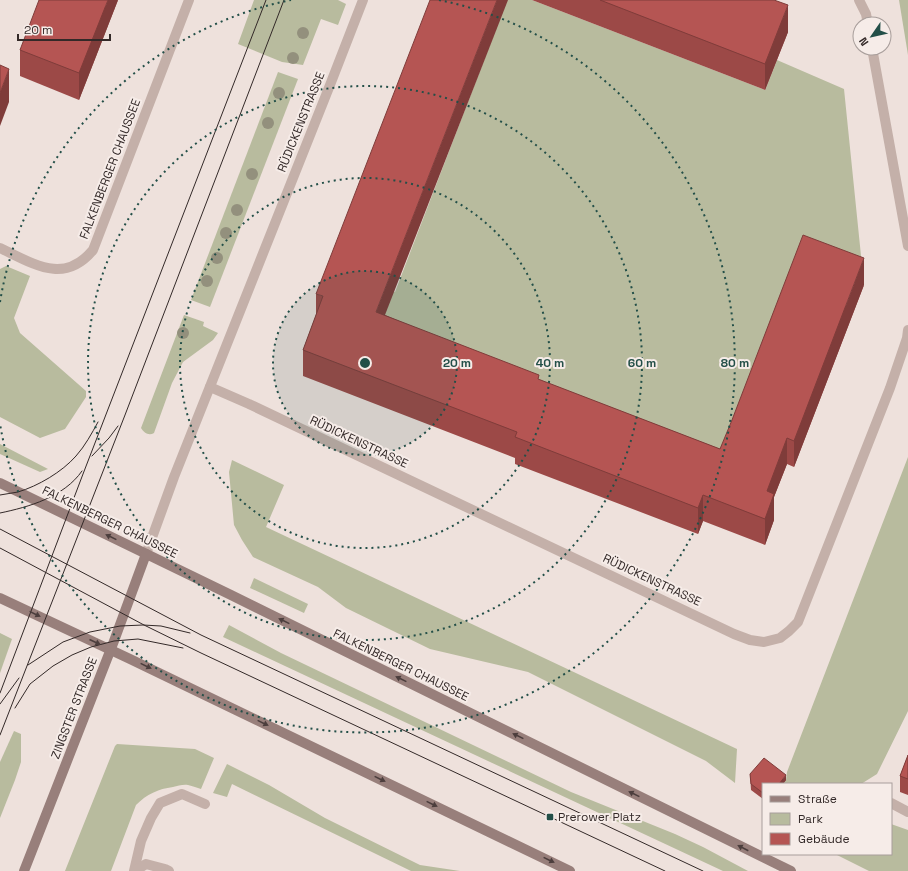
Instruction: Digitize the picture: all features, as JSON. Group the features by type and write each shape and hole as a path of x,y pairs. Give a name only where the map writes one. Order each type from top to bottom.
{"main road":[{"name":"FALKENBERGER CHAUSSEE","path":"0,483 791,871"},
{"name":"ZINGSTER STRASSE","path":"24,871 111,650 146,554"},
{"path":"0,598 570,871"}],"street":[{"name":"FALKENBERGER CHAUSSEE","path":"0,248 41,267 56,270 73,267 87,258 93,250 189,0"},
{"name":"RÜDICKENSTRASSE","path":"146,554 210,387 363,0"},
{"path":"859,0 866,16"},
{"path":"873,56 908,246"},
{"name":"RÜDICKENSTRASSE","path":"210,387 249,404 734,634 750,640 764,642 780,638 798,622 890,388 907,338 908,330"},
{"path":"134,871 141,841 150,818 160,803 182,794 206,804"},
{"path":"892,804 908,812"},
{"path":"134,871 146,864 169,871"}],"green space":[{"path":"254,0 338,0 346,4 338,25 321,19 303,65 282,62 238,44"},
{"path":"501,0 532,0 765,90 777,60 844,89 864,285 803,261 734,472 384,319 389,290 395,292 496,29"},
{"path":"899,0 908,0 908,55"},
{"path":"278,72 298,79 210,307 191,300"},
{"path":"6,266 30,276 14,318 20,333 86,391 86,397 65,429 40,438 0,417 0,269"},
{"path":"184,315 204,322 203,326 218,333 213,340 183,362 172,383 154,433 148,434 141,428"},
{"path":"0,444 48,469 40,472 0,454"},
{"path":"908,457 908,711 877,774 863,783 784,783 786,780 787,772"},
{"path":"232,460 284,485 266,527 737,749 735,783 706,761 528,672 430,649 346,608 318,587 253,557 234,525 229,472"},
{"path":"254,578 308,604 304,613 250,588"},
{"path":"229,625 281,653 571,792 675,834 748,871 723,871 223,637"},
{"path":"0,633 12,639 0,673"},
{"path":"14,731 21,734 21,762 0,818 0,762"},
{"path":"117,744 195,749 214,758 201,789 190,785 184,785 162,789 144,798 136,805 111,871 65,871 115,746"},
{"path":"227,764 269,785 325,818 420,865 460,871 411,871 232,784 227,797 213,793"},
{"path":"892,824 908,830 908,871 869,871 837,855 892,855"}],"building":[{"path":"39,0 108,0 79,73 20,50"},
{"path":"430,0 497,0 376,312 539,375 538,379 720,449 803,235 864,258 794,441 787,438 767,491 774,494 765,519 703,495 698,508 515,437 517,432 303,350 323,296 316,294"},
{"path":"600,0 774,0 788,5 765,64"},
{"path":"0,65 9,69 0,93"},
{"path":"908,755 908,779 900,776"},
{"path":"764,758 786,775 780,783 762,783 762,792 751,784 750,774"}],"tram line":[{"path":"0,693 266,0"},
{"path":"0,735 125,415 284,0"},
{"path":"0,495 26,489 64,468 79,452 98,422"},
{"path":"92,456 118,426"},
{"path":"0,513 23,508 45,500 66,488 82,471"},
{"path":"0,529 201,635 703,871"},
{"path":"0,548 144,625 201,653 665,871"},
{"path":"28,665 63,642 90,632 120,626 161,626 190,633"},
{"path":"15,708 30,684 53,666 72,655 91,647 114,641 138,639 183,648"},
{"path":"0,704 19,678"}],"place":[{"name":"Prerower Platz","path":"550,817"}]}
